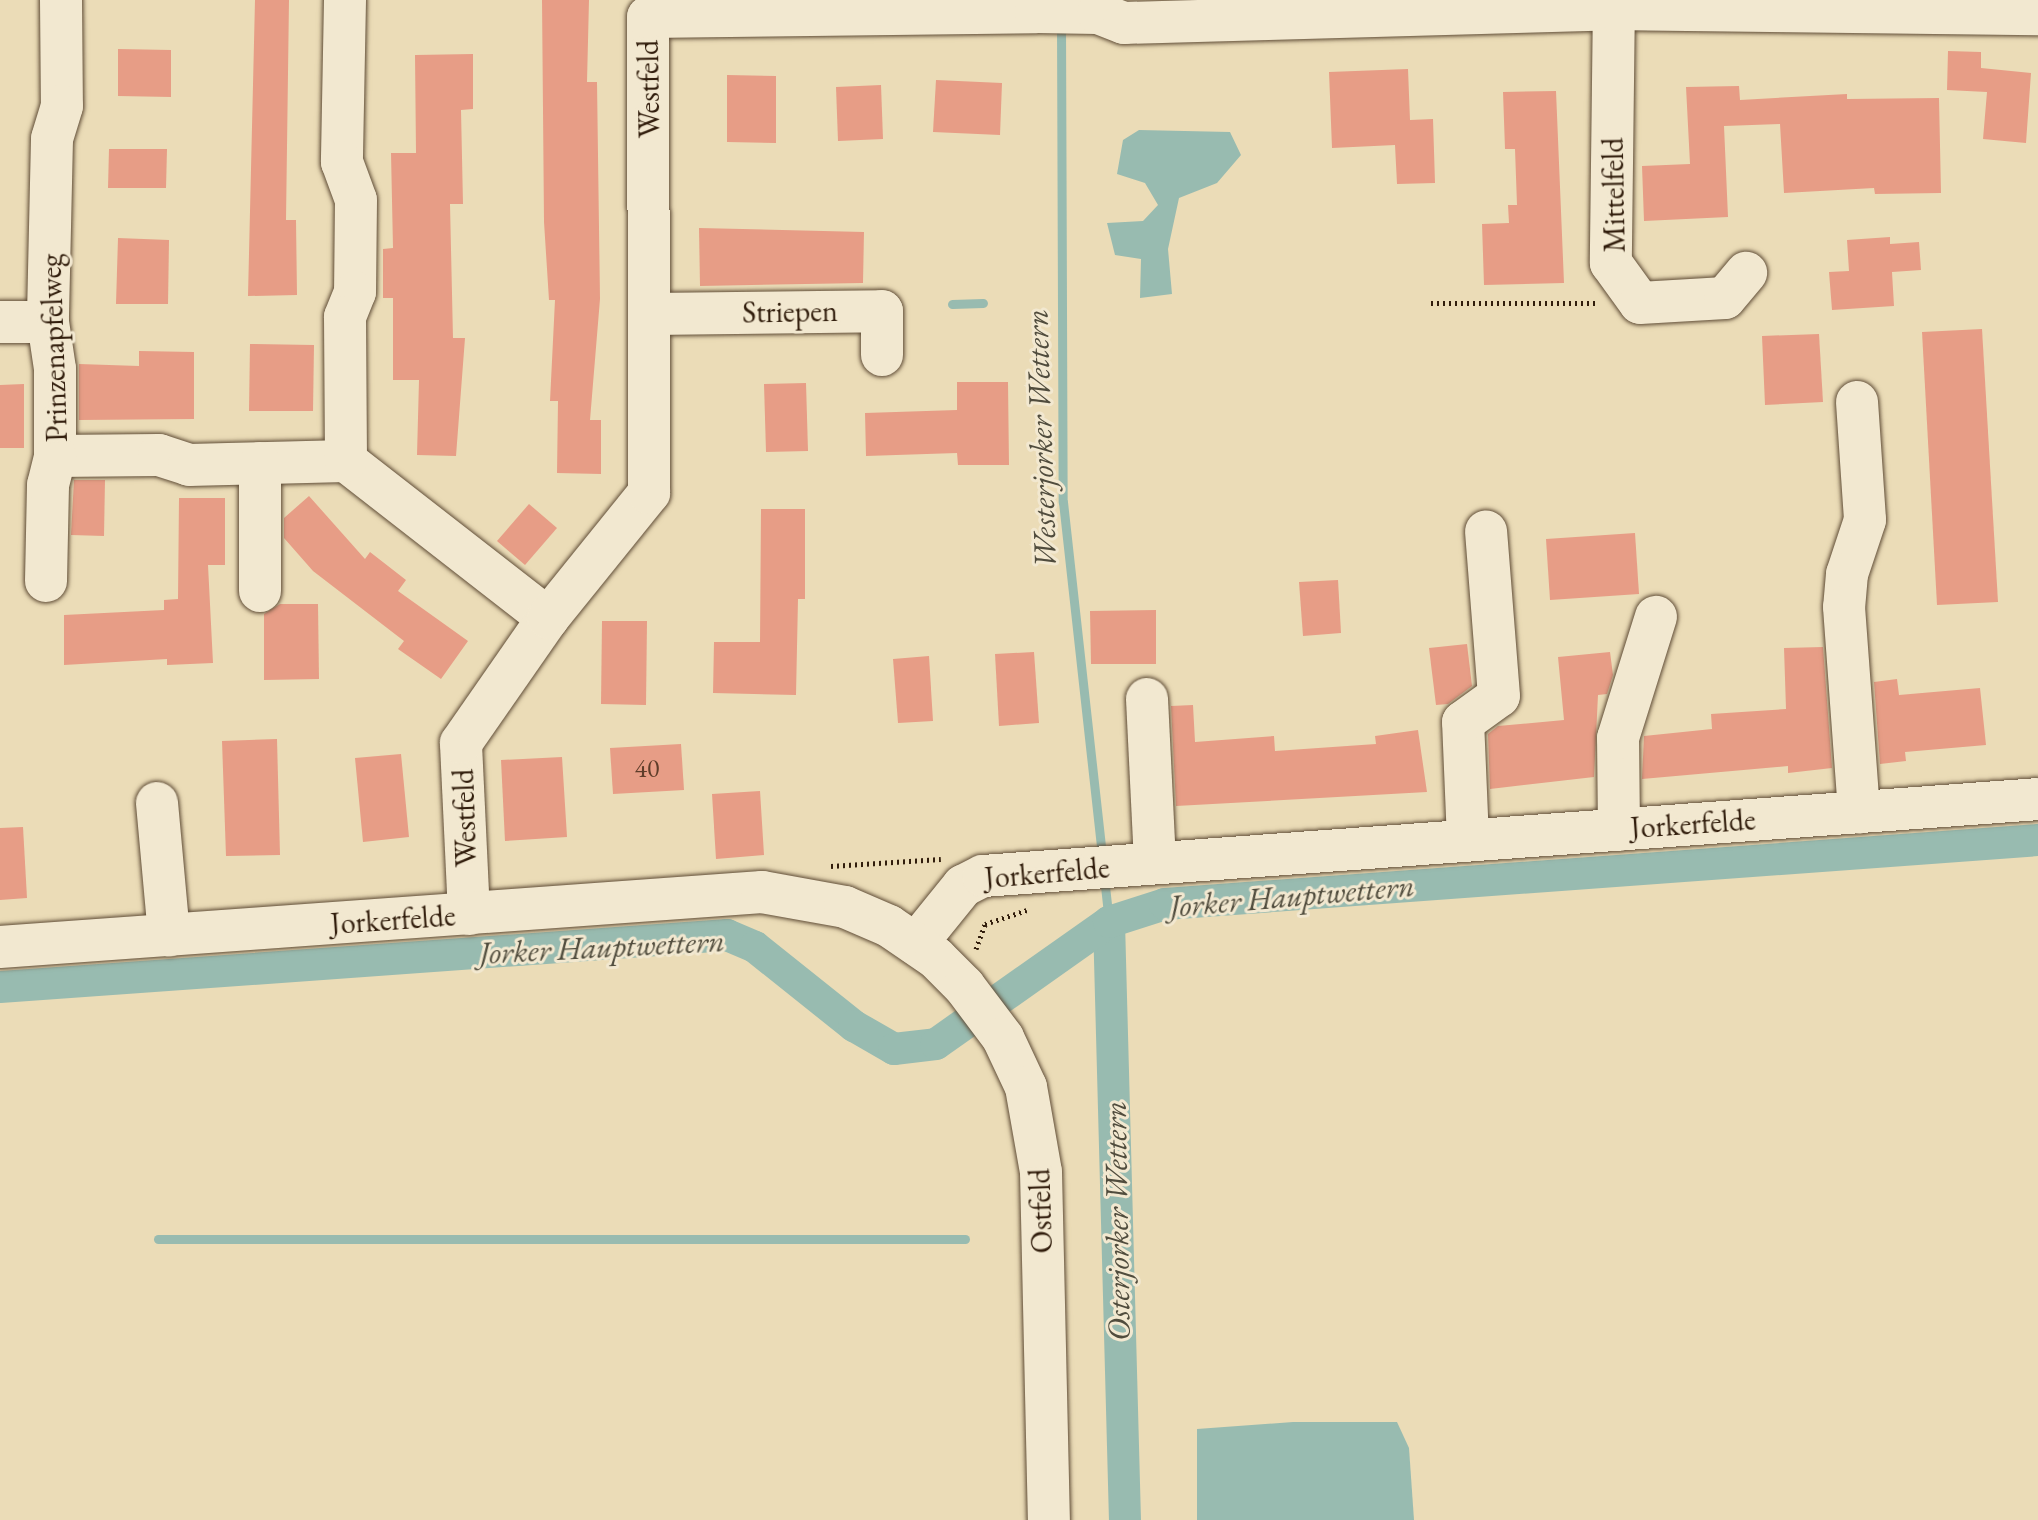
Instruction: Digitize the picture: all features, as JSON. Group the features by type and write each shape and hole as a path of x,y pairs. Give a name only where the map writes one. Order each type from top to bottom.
{"street":[{"name":"Prinzenapfelweg","path":"61,0 62,106 52,139 48,322 55,369 55,456 159,455 189,465 346,461"},
{"path":"345,0 342,162 356,200 355,292 345,317 346,461 548,618"},
{"name":"Westfeld","path":"469,914 461,743 548,618 649,493 652,314 648,17 1083,12 1124,23 1614,5 2038,14"},
{"name":"Mittelfeld","path":"1614,5 1611,263 1640,303"},
{"path":"1640,303 1725,298 1746,273"},
{"name":"Striepen","path":"652,314 882,311 882,355"},
{"path":"0,322 48,322"},
{"path":"1857,402 1865,520 1847,574 1844,607 1859,812"},
{"path":"46,581 48,485 55,456"},
{"path":"260,463 260,591"},
{"path":"1468,840 1463,722 1499,696 1486,532"},
{"path":"1619,830 1618,738 1656,617"},
{"path":"1147,699 1155,863"},
{"name":"Jorkerfelde","path":"0,947 776,893 845,907 916,944 971,879 1030,871 2038,799"},
{"path":"157,803 169,935"},
{"name":"Ostfeld","path":"916,944 972,973 1026,1087 1041,1172 1049,1520"}],"path":[{"path":"1431,303 1640,303"},
{"path":"972,973 976,943 985,924 996,916 1025,912 1034,900 1030,871"}],"water":[{"path":"1139,130 1230,132 1241,155 1217,183 1179,198 1168,249 1172,294 1140,298 1141,259 1115,255 1107,223 1143,221 1158,205 1145,183 1117,174 1123,140"},
{"path":"1293,1422 1397,1422 1409,1448 1414,1520 1197,1520 1197,1429"}],"building":[{"path":"255,0 289,0 286,220 296,220 297,295 248,296"},
{"path":"542,0 589,0 587,82 597,82 600,299 590,420 601,420 601,474 557,473 558,401 550,401 555,300 549,300 544,222"},
{"path":"118,49 171,50 171,97 118,96"},
{"path":"1948,51 1981,52 1981,68 2031,73 2026,143 1983,139 1987,92 1947,90"},
{"path":"473,54 473,109 461,110 463,204 450,204 453,338 465,338 456,456 417,455 419,380 393,380 393,298 383,298 383,249 393,248 391,153 416,153 415,55"},
{"path":"1408,69 1410,120 1433,119 1435,183 1397,184 1395,145 1332,148 1329,72"},
{"path":"727,75 776,76 776,143 727,142"},
{"path":"936,80 1002,83 1000,135 933,132"},
{"path":"881,85 883,139 838,141 836,87"},
{"path":"1739,86 1740,100 1847,94 1847,99 1939,98 1941,193 1875,194 1874,188 1784,193 1780,124 1724,126 1728,217 1644,221 1642,166 1690,164 1686,87"},
{"path":"1556,91 1564,283 1484,285 1482,224 1509,223 1508,205 1517,205 1515,149 1505,149 1503,92"},
{"path":"109,149 167,149 166,188 108,188"},
{"path":"699,228 864,232 863,283 700,286"},
{"path":"1890,237 1890,244 1919,242 1921,270 1892,272 1894,306 1832,310 1829,272 1849,271 1847,240"},
{"path":"118,238 169,240 168,304 116,304"},
{"path":"1982,329 1998,602 1937,605 1922,332"},
{"path":"1819,334 1823,402 1765,405 1762,336"},
{"path":"250,344 314,345 313,411 249,411"},
{"path":"139,351 194,352 194,419 79,420 79,364 139,366"},
{"path":"957,382 1008,382 1009,465 958,465 957,453 866,456 865,413 957,410"},
{"path":"806,383 808,451 766,452 764,384"},
{"path":"24,384 24,448 0,448 0,385"},
{"path":"74,480 105,480 104,536 71,535"},
{"path":"309,496 365,559 370,552 406,580 398,591 468,641 441,679 398,649 404,641 313,571 284,538 284,518"},
{"path":"179,498 225,498 225,565 208,565 213,663 167,665 167,659 64,665 64,615 164,610 164,600 178,599"},
{"path":"529,504 557,528 525,565 497,541"},
{"path":"761,509 805,509 805,599 798,599 796,695 713,693 714,642 760,642"},
{"path":"1635,533 1639,594 1550,600 1546,539"},
{"path":"1338,580 1341,633 1303,636 1299,582"},
{"path":"280,604 318,604 319,679 264,680 264,614"},
{"path":"1156,610 1156,664 1091,664 1090,611"},
{"path":"602,621 647,621 646,705 601,704"},
{"path":"1467,644 1472,686 1448,704 1436,705 1429,648"},
{"path":"1823,647 1832,768 1788,773 1788,766 1642,779 1644,736 1712,729 1711,714 1786,709 1784,648"},
{"path":"1034,652 1039,723 999,726 995,654"},
{"path":"1610,652 1613,675 1607,694 1598,695 1594,777 1490,789 1488,734 1498,726 1564,720 1558,657"},
{"path":"929,656 933,721 898,723 893,659"},
{"path":"1897,679 1899,695 1980,688 1986,745 1905,752 1906,761 1880,764 1874,682"},
{"path":"1193,705 1195,742 1274,736 1275,751 1376,744 1375,736 1418,730 1427,792 1176,806 1171,706"},
{"path":"277,739 280,855 226,856 222,741"},
{"path":"681,744 684,790 613,794 610,748"},
{"path":"401,754 409,837 363,842 355,758"},
{"path":"562,757 567,837 505,841 501,760"},
{"path":"760,791 764,855 716,859 712,794"},
{"path":"23,827 27,898 0,900 0,828"}],"waterway":[{"name":"Westerjorker Wettern","path":"1061,23 1063,502 1102,858"},
{"path":"952,304 983,303"},
{"name":"Jorker Hauptwettern","path":"0,987 727,935 755,947 854,1026 894,1049 936,1044 1109,922 1165,904 2038,840"},
{"name":"Westerjorker Wettern","path":"1104,877 1109,922"},
{"name":"Osterjorker Wettern","path":"1109,922 1125,1520"},
{"path":"158,1239 965,1239"}]}
